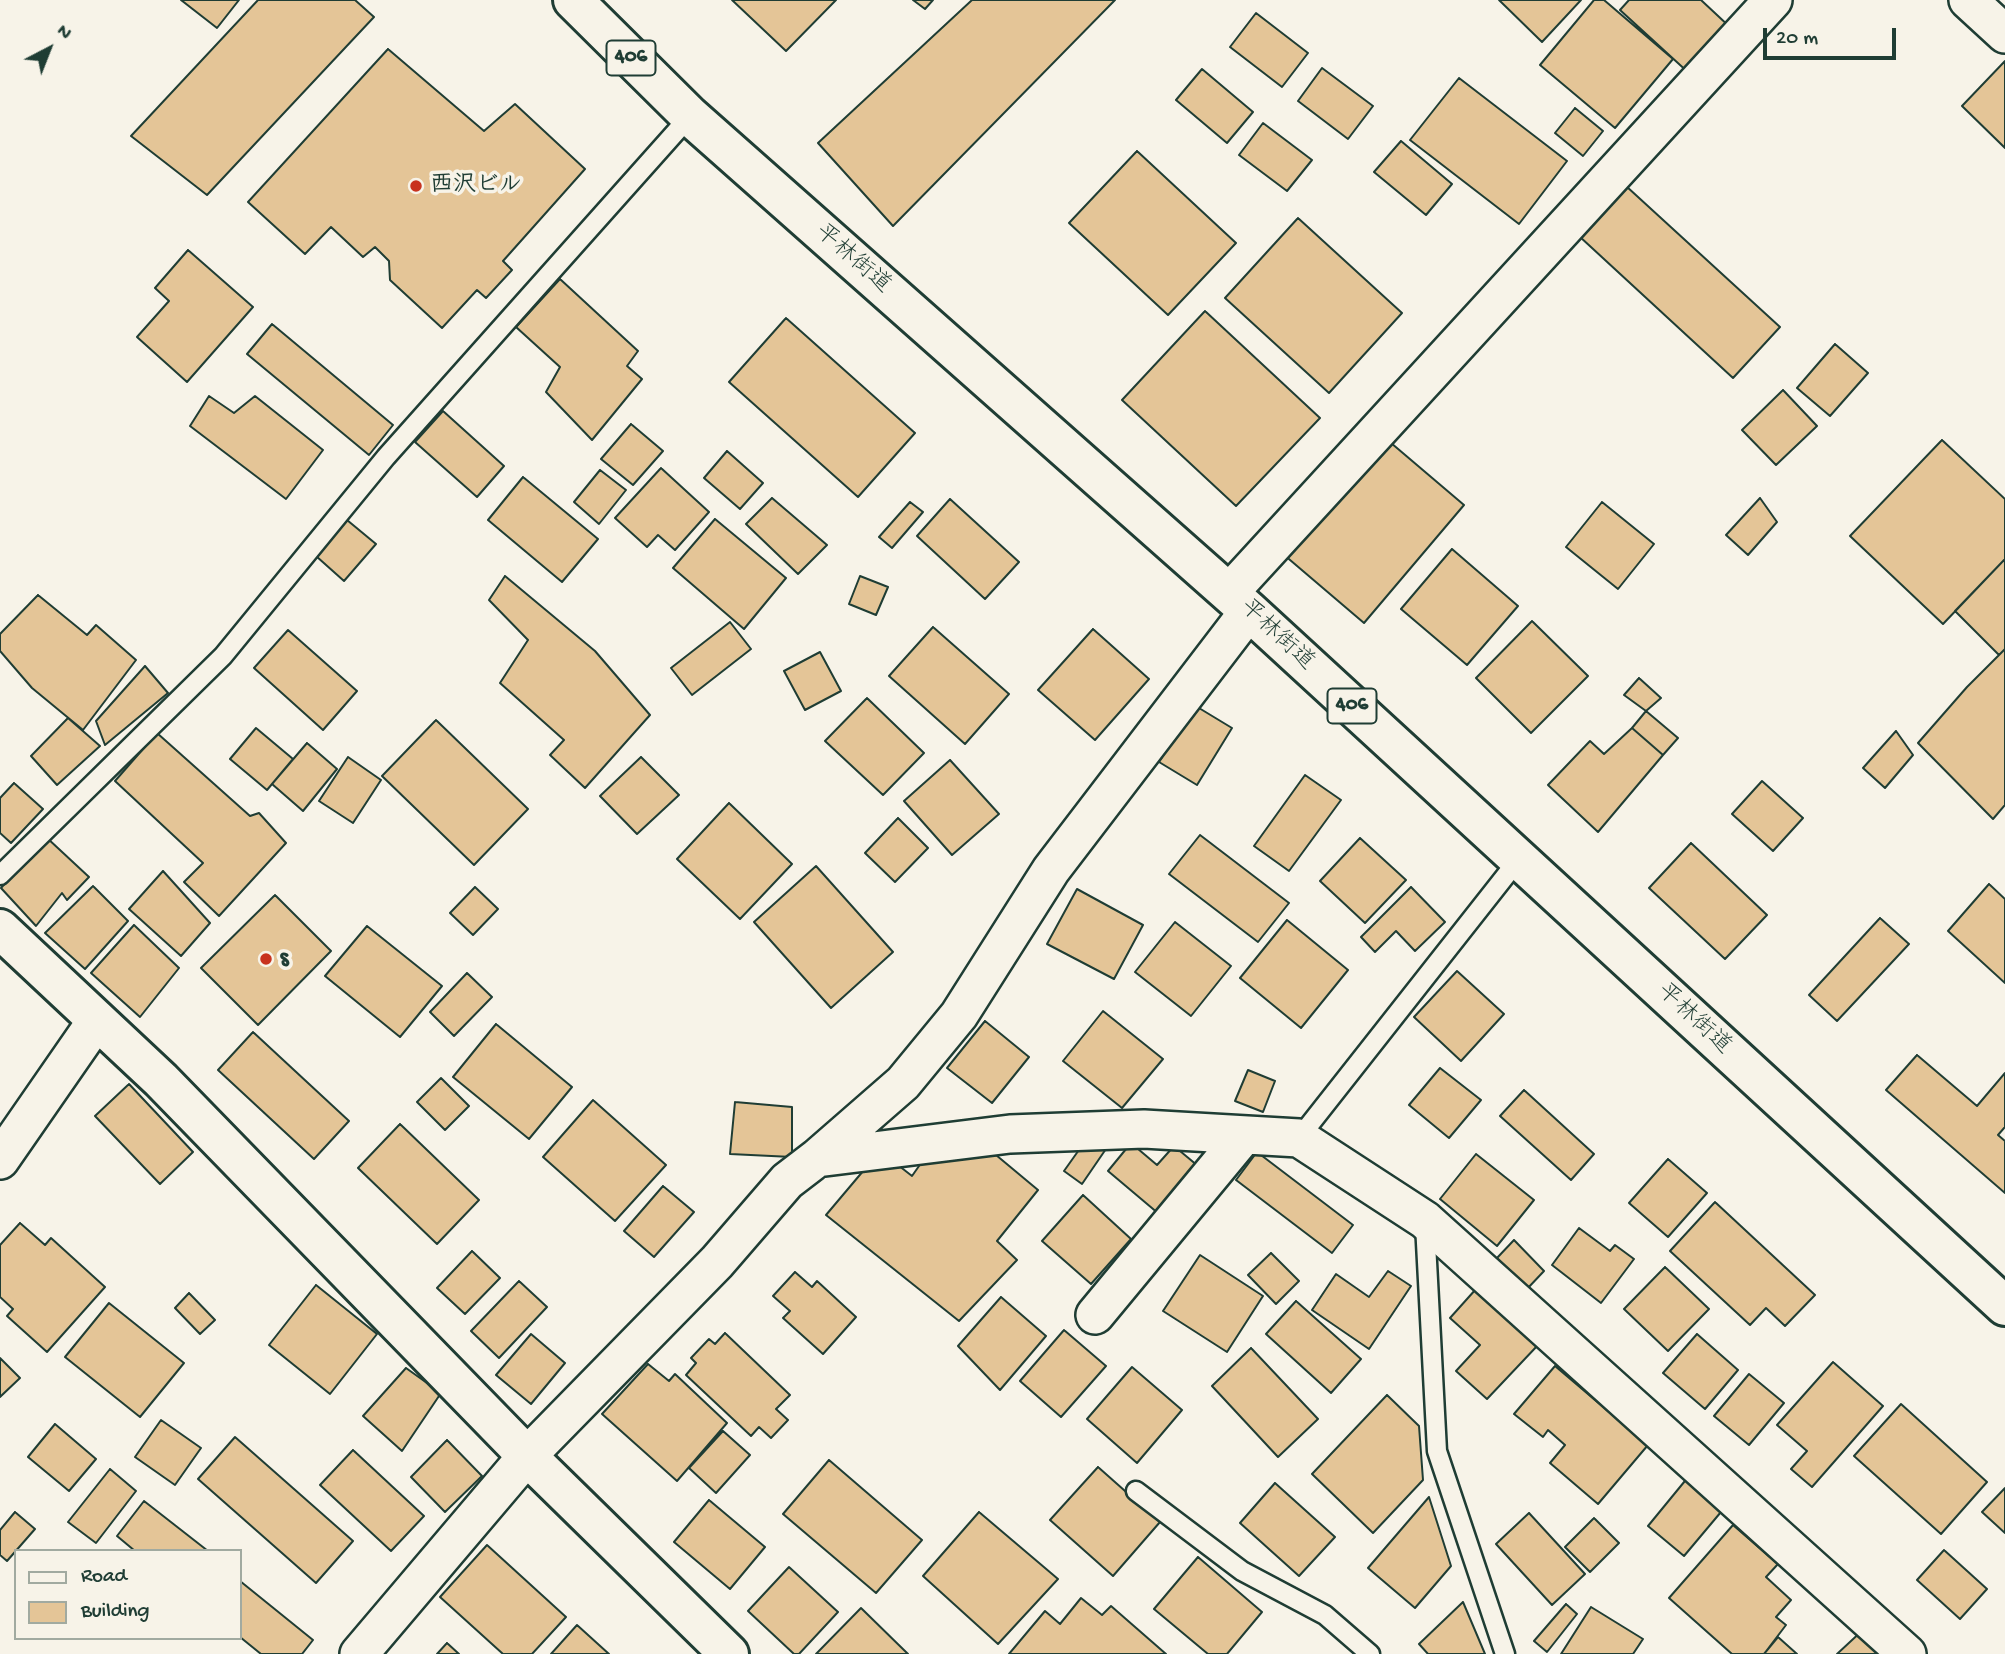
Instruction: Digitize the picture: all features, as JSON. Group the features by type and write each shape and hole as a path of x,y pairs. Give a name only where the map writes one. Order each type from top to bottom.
{"main road":[{"name":"平林街道","path":"573,0 690,116 1239,602 2003,1301"},
{"path":"0,929 161,1080 527,1456 729,1654"}],"street":[{"path":"359,1654 527,1456 717,1262 786,1181 817,1158 904,1083 951,1026 1051,870 1239,602 1773,0"},
{"path":"1968,0 2005,34"},
{"path":"0,1160 97,1020"},
{"path":"817,1158 1010,1135 1144,1129 1299,1138 1425,1220 1908,1654"},
{"path":"1095,1315 1244,1135"}],"lane":[{"path":"0,875 223,656 386,457 690,116"},
{"path":"1299,1138 1518,860"},
{"path":"1425,1220 1437,1451 1505,1654"},
{"path":"1136,1491 1242,1571 1325,1615 1370,1654"}],"building":[{"path":"181,0 239,0 217,28"},
{"path":"258,0 355,0 374,17 207,195 131,136"},
{"path":"732,0 836,0 786,51"},
{"path":"913,0 933,0 925,9"},
{"path":"972,0 1115,0 893,226 818,143"},
{"path":"1499,0 1581,0 1542,42"},
{"path":"1594,0 1604,0 1673,59 1615,128 1540,65"},
{"path":"1629,0 1701,0 1732,29 1691,75 1620,10"},
{"path":"1256,13 1308,53 1282,87 1230,47"},
{"name":"西沢ビル","path":"388,49 484,131 515,104 585,169 503,261 512,270 486,298 477,290 442,328 390,280 389,261 375,247 363,257 331,227 305,254 248,202"},
{"path":"2005,61 2005,148 1962,106"},
{"path":"1322,68 1373,106 1348,139 1298,101"},
{"path":"1202,69 1253,112 1227,143 1176,100"},
{"path":"1459,78 1567,161 1519,224 1410,140"},
{"path":"1575,108 1603,131 1583,156 1555,133"},
{"path":"1263,123 1312,160 1287,191 1239,155"},
{"path":"1401,141 1452,184 1426,215 1374,172"},
{"path":"1137,151 1236,243 1168,315 1069,223"},
{"path":"1626,186 1780,327 1733,378 1579,236"},
{"path":"1298,218 1402,313 1329,393 1225,298"},
{"path":"188,250 253,307 187,382 137,337 169,301 155,288"},
{"path":"560,279 638,351 627,366 642,379 592,440 546,392 560,367 516,327"},
{"path":"1205,311 1320,418 1236,506 1122,400"},
{"path":"786,318 915,433 858,497 729,382"},
{"path":"272,324 393,425 369,455 247,354"},
{"path":"1835,344 1868,373 1830,416 1797,388"},
{"path":"1783,390 1817,426 1776,465 1742,430"},
{"path":"209,396 234,413 255,396 323,450 286,499 190,426"},
{"path":"443,411 504,466 477,497 415,442"},
{"path":"631,424 663,451 633,485 601,459"},
{"path":"1384,437 1464,505 1364,623 1283,554"},
{"path":"1942,440 2005,499 2005,559 1943,624 1850,536"},
{"path":"727,451 763,483 740,509 704,478"},
{"path":"661,468 709,512 675,550 658,535 647,547 615,518"},
{"path":"600,470 626,490 599,524 574,502"},
{"path":"523,477 598,539 562,582 488,520"},
{"path":"772,498 827,545 798,574 746,524"},
{"path":"1760,498 1777,522 1748,555 1726,535"},
{"path":"950,499 1019,562 985,599 917,536"},
{"path":"910,502 923,512 892,548 879,537"},
{"path":"1602,502 1654,544 1618,589 1566,547"},
{"path":"715,519 786,578 744,629 673,568"},
{"path":"347,520 376,544 344,581 316,556"},
{"path":"1452,549 1518,606 1467,665 1401,609"},
{"path":"2005,559 2005,649 1999,655 1955,611"},
{"path":"505,576 595,651 650,715 585,788 550,755 564,740 500,683 528,640 489,600"},
{"path":"860,576 888,587 876,615 849,604"},
{"path":"38,595 87,635 96,625 136,660 83,730 32,688 0,651 0,634"},
{"path":"1532,621 1588,676 1531,733 1476,678"},
{"path":"730,622 751,649 692,695 671,668"},
{"path":"933,627 1009,694 965,744 889,676"},
{"path":"1093,629 1149,679 1095,740 1038,690"},
{"path":"288,630 357,691 323,730 254,668"},
{"path":"2005,649 2005,805 1993,819 1918,743"},
{"path":"820,652 841,691 805,710 784,671"},
{"path":"145,666 168,693 105,745 96,721"},
{"path":"1639,678 1661,698 1646,711 1624,695"},
{"path":"867,698 924,753 883,795 825,741"},
{"path":"1194,705 1232,728 1197,785 1159,762"},
{"path":"1646,711 1678,738 1663,755 1632,728"},
{"path":"68,718 100,746 57,785 31,756"},
{"path":"436,720 528,809 474,865 382,776"},
{"path":"256,728 293,759 267,790 230,759"},
{"path":"1632,728 1663,755 1598,832 1548,785 1590,741 1604,754"},
{"path":"1896,731 1913,755 1885,788 1863,768"},
{"path":"157,733 250,816 259,813 286,843 219,916 184,882 203,863 115,781"},
{"path":"307,743 337,769 303,811 272,784"},
{"path":"348,757 381,780 353,823 319,801"},
{"path":"641,757 679,795 637,834 600,796"},
{"path":"950,760 999,814 952,855 904,801"},
{"path":"1305,775 1341,800 1289,871 1254,846"},
{"path":"1762,781 1803,818 1773,851 1732,814"},
{"path":"14,783 43,809 11,843 0,833 0,798"},
{"path":"729,803 792,864 740,919 677,859"},
{"path":"898,818 928,848 895,882 865,853"},
{"path":"1200,835 1289,903 1258,942 1169,874"},
{"path":"46,837 89,877 67,900 62,893 36,926 1,888"},
{"path":"1360,838 1406,880 1365,923 1320,881"},
{"path":"1691,843 1767,915 1725,959 1649,888"},
{"path":"816,866 893,952 831,1008 754,922"},
{"path":"163,871 210,923 181,956 129,909"},
{"path":"1989,884 2005,899 2005,983 1948,931"},
{"path":"93,886 128,921 85,969 45,933"},
{"path":"475,887 498,909 473,935 450,913"},
{"path":"1411,887 1445,922 1415,951 1396,931 1375,952 1361,937"},
{"path":"1077,889 1143,925 1114,979 1047,944"},
{"name":"s","path":"275,895 331,951 258,1025 201,968"},
{"path":"1880,918 1909,944 1837,1021 1809,995"},
{"path":"1287,920 1348,970 1301,1028 1240,978"},
{"path":"1175,922 1231,966 1191,1016 1135,972"},
{"path":"134,925 179,968 140,1017 91,973"},
{"path":"367,926 442,986 400,1037 325,976"},
{"path":"1457,971 1504,1014 1461,1061 1414,1017"},
{"path":"467,973 492,997 454,1036 430,1012"},
{"path":"1103,1011 1163,1059 1122,1108 1063,1061"},
{"path":"985,1021 1029,1057 992,1103 947,1068"},
{"path":"496,1024 572,1087 529,1139 453,1077"},
{"path":"253,1032 349,1121 314,1159 218,1070"},
{"path":"1917,1055 1977,1106 2005,1073 2005,1127 1998,1135 2005,1141 2005,1193 1886,1090"},
{"path":"1440,1068 1481,1100 1449,1138 1409,1105"},
{"path":"1248,1070 1275,1081 1263,1112 1235,1101"},
{"path":"441,1078 469,1106 445,1130 417,1102"},
{"path":"129,1084 193,1152 160,1184 95,1116"},
{"path":"1524,1090 1594,1154 1571,1180 1500,1116"},
{"path":"593,1100 666,1165 615,1221 543,1157"},
{"path":"735,1102 792,1107 792,1157 730,1154"},
{"path":"400,1124 479,1200 437,1244 358,1168"},
{"path":"1086,1140 1108,1146 1082,1184 1064,1171"},
{"path":"1131,1143 1157,1165 1174,1146 1198,1166 1159,1214 1108,1171"},
{"path":"880,1151 912,1176 926,1156 996,1155 1038,1190 997,1241 1017,1260 959,1321 826,1215"},
{"path":"1257,1152 1353,1225 1332,1253 1236,1180"},
{"path":"1476,1154 1534,1200 1497,1246 1440,1199"},
{"path":"1668,1159 1707,1193 1668,1237 1629,1203"},
{"path":"663,1186 694,1212 654,1257 624,1231"},
{"path":"1083,1195 1131,1239 1091,1284 1042,1241"},
{"path":"1715,1202 1815,1295 1785,1326 1766,1308 1750,1325 1670,1251"},
{"path":"20,1223 45,1245 51,1238 105,1287 47,1352 7,1316 13,1309 0,1297 0,1245"},
{"path":"1579,1228 1610,1251 1615,1245 1634,1259 1601,1303 1552,1265"},
{"path":"1514,1240 1544,1271 1527,1289 1497,1258"},
{"path":"472,1251 500,1278 465,1314 437,1288"},
{"path":"1271,1253 1299,1281 1276,1304 1248,1275"},
{"path":"1200,1255 1263,1296 1227,1352 1163,1311"},
{"path":"1665,1267 1709,1309 1668,1351 1624,1309"},
{"path":"1388,1271 1411,1286 1369,1349 1312,1310 1336,1274 1369,1297"},
{"path":"795,1272 812,1287 817,1281 856,1317 823,1354 783,1318 790,1311 773,1296"},
{"path":"519,1281 547,1307 499,1358 471,1331"},
{"path":"316,1285 377,1334 330,1394 269,1345"},
{"path":"1476,1289 1538,1345 1487,1399 1456,1371 1480,1345 1450,1318"},
{"path":"189,1293 215,1320 200,1334 175,1308"},
{"path":"1001,1297 1046,1336 1000,1390 958,1346"},
{"path":"1296,1301 1361,1359 1331,1393 1266,1334"},
{"path":"109,1303 184,1363 140,1417 65,1357"},
{"path":"1064,1330 1106,1366 1061,1417 1020,1381"},
{"path":"725,1333 790,1395 776,1409 788,1420 771,1438 759,1427 751,1436 686,1375 696,1363 691,1358 709,1339 715,1344"},
{"path":"531,1334 565,1363 531,1404 496,1375"},
{"path":"1697,1334 1738,1370 1705,1409 1663,1373"},
{"path":"1251,1348 1318,1419 1278,1457 1212,1386"},
{"path":"0,1358 20,1378 0,1397"},
{"path":"1833,1362 1883,1406 1812,1487 1791,1469 1807,1451 1777,1425"},
{"path":"648,1364 669,1381 675,1374 727,1423 677,1481 602,1414"},
{"path":"1555,1366 1648,1445 1598,1504 1550,1463 1565,1445 1548,1430 1543,1437 1514,1414"},
{"path":"1132,1367 1182,1410 1137,1463 1087,1419"},
{"path":"406,1368 441,1393 402,1451 363,1416"},
{"path":"1749,1374 1784,1403 1749,1445 1714,1416"},
{"path":"1387,1395 1419,1426 1423,1480 1373,1533 1312,1474"},
{"path":"1901,1404 1987,1482 1941,1534 1854,1456"},
{"path":"161,1420 201,1448 175,1485 135,1457"},
{"path":"55,1424 96,1459 69,1491 28,1457"},
{"path":"723,1431 750,1455 716,1493 689,1468"},
{"path":"235,1437 353,1541 316,1583 198,1479"},
{"path":"447,1440 482,1476 445,1512 411,1477"},
{"path":"353,1450 424,1516 391,1551 320,1485"},
{"path":"829,1460 922,1540 876,1593 783,1514"},
{"path":"1098,1467 1160,1522 1113,1576 1050,1520"},
{"path":"110,1469 136,1491 96,1543 68,1522"},
{"path":"1689,1476 1726,1506 1684,1556 1648,1526"},
{"path":"1275,1483 1335,1537 1299,1576 1240,1523"},
{"path":"2005,1488 2005,1533 1982,1512"},
{"path":"1429,1497 1451,1566 1415,1608 1368,1568"},
{"path":"709,1500 765,1547 730,1589 674,1542"},
{"path":"144,1501 205,1549 133,1549 117,1536"},
{"path":"15,1512 35,1529 18,1549 14,1549 7,1561 0,1555 0,1530"},
{"path":"979,1512 1058,1579 998,1644 923,1576"},
{"path":"1529,1513 1585,1574 1552,1605 1496,1544"},
{"path":"1594,1518 1619,1543 1590,1572 1565,1547"},
{"path":"1733,1525 1778,1564 1766,1577 1791,1600 1776,1617 1786,1625 1764,1654 1732,1654 1669,1598"},
{"path":"487,1545 566,1617 532,1654 503,1654 440,1597"},
{"path":"1944,1550 1987,1589 1960,1619 1917,1580"},
{"path":"1198,1557 1262,1612 1227,1654 1208,1654 1154,1609"},
{"path":"789,1567 838,1612 799,1654 794,1654 748,1611"},
{"path":"242,1583 313,1640 302,1654 261,1654 242,1639"},
{"path":"1081,1598 1102,1615 1111,1606 1166,1654 1009,1654 1045,1611 1060,1624"},
{"path":"1463,1602 1485,1654 1428,1654 1419,1644"},
{"path":"1566,1604 1577,1614 1547,1652 1534,1641"},
{"path":"1591,1607 1643,1639 1633,1654 1561,1654"},
{"path":"861,1608 908,1654 816,1654"},
{"path":"577,1625 609,1654 551,1654"},
{"path":"1865,1628 1893,1654 1837,1654"},
{"path":"1778,1637 1797,1654 1764,1654"},
{"path":"447,1643 459,1654 437,1654"}],"place":[{"name":"西沢ビル","path":"416,186"},
{"name":"s","path":"266,959"}]}
